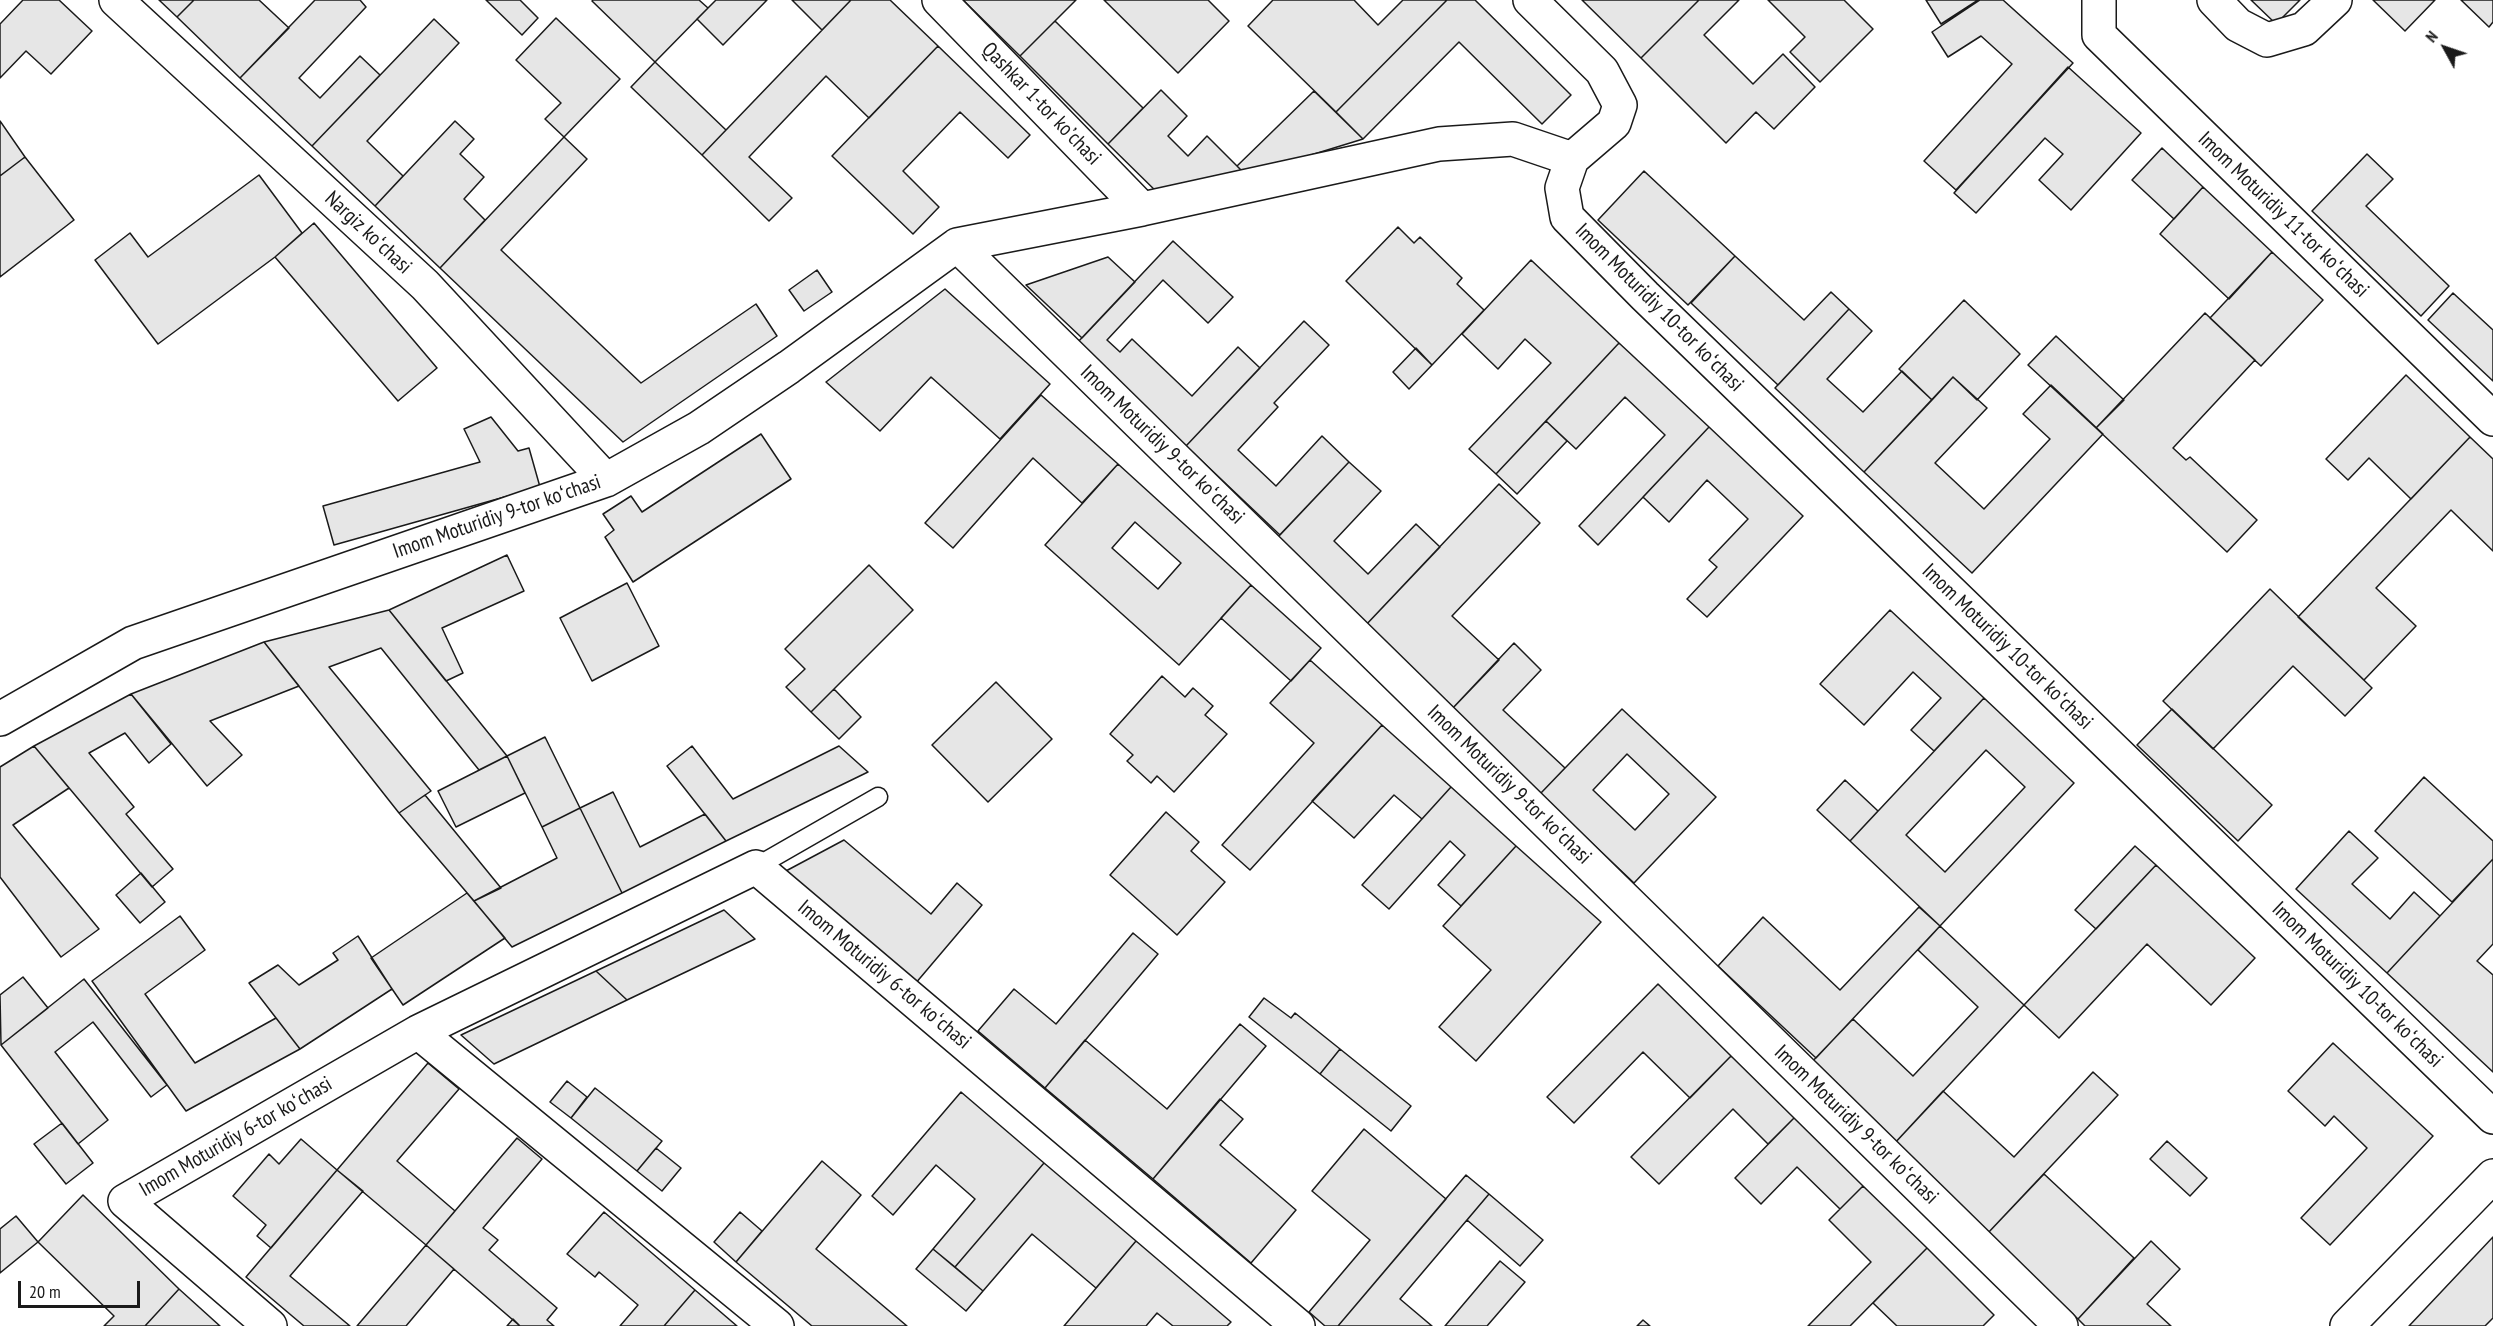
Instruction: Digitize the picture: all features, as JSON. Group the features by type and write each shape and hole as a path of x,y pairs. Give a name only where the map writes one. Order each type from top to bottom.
{"street":[{"name":"Nargiz koʻchasi","path":"116,0 425,285 606,480"},
{"name":"Qashkar 1-tor koʼchasi","path":"939,0 1142,209"},
{"path":"1530,0 1602,71 1620,105 1614,123 1572,159"},
{"name":"Imom Moturidiy 11-tor koʻchasi","path":"2099,0 2098,35 2493,419"},
{"path":"2214,0 2238,25 2267,40 2304,29 2335,0"},
{"name":"Imom Moturidiy 9-tor koʻchasi","path":"0,719 134,643 606,480 708,422 789,367 957,245 1142,209 1439,144 1513,139 1572,159"},
{"name":"Imom Moturidiy 10-tor koʻchasi","path":"1572,159 1562,188 1567,217 1645,296 2493,1117"},
{"name":"Imom Moturidiy 9-tor koʻchasi","path":"957,245 2061,1326"},
{"name":"Imom Moturidiy 6-tor koʻchasi","path":"270,1326 125,1201 418,1032 756,867 1298,1326"},
{"path":"418,1032 777,1326"},
{"path":"2347,1326 2490,1184"}],"lane":[{"path":"756,867 878,797"}],"building":[{"path":"23,0 59,0 92,31 51,74 26,51 0,78 0,24"},
{"path":"159,0 194,0 177,17"},
{"path":"194,0 259,0 289,28 240,78 177,17"},
{"path":"315,0 360,0 366,7 299,78 320,98 360,56 380,75 312,146 240,78"},
{"path":"486,0 520,0 538,18 522,35"},
{"path":"593,0 699,0 708,8 655,62"},
{"path":"716,0 767,0 723,45 697,19"},
{"path":"792,0 851,0 822,30"},
{"path":"851,0 890,0 938,46 869,118 826,76 749,157 792,198 769,221 702,155"},
{"path":"963,0 1076,0 1020,56"},
{"path":"1104,0 1208,0 1229,21 1178,73"},
{"path":"1273,0 1354,0 1378,25 1403,0 1447,0 1336,112 1248,26"},
{"path":"1447,0 1475,0 1571,95 1542,124 1459,42 1363,139 1336,112"},
{"path":"1582,0 1699,0 1641,58"},
{"path":"1699,0 1739,0 1704,35 1753,84 1783,54 1815,87 1774,129 1756,112 1726,143 1641,58"},
{"path":"1768,0 1844,0 1873,29 1820,82 1790,52 1805,37"},
{"path":"1926,0 1978,0 1941,24"},
{"path":"1980,0 2003,0 2073,63 1956,190 1924,161 2012,64 1981,36 1948,57 1932,32"},
{"path":"2251,0 2300,0 2276,24"},
{"path":"2373,0 2435,0 2405,31"},
{"path":"2461,0 2493,0 2493,22 2489,27"},
{"path":"556,18 620,79 564,137 545,119 561,103 516,60"},
{"path":"434,19 459,43 367,141 403,176 375,206 312,146"},
{"path":"1055,21 1143,108 1108,144 1020,56"},
{"path":"938,46 1030,135 1008,158 960,112 903,171 939,207 913,234 832,156"},
{"path":"655,62 726,130 702,155 631,87"},
{"path":"2068,67 2141,133 2071,210 2039,180 2063,154 2045,138 1976,213 1954,193"},
{"path":"1161,90 1187,116 1168,136 1188,156 1207,136 1246,175 1166,201 1108,144"},
{"path":"1314,91 1363,139 1246,175 1237,166"},
{"path":"0,121 25,157 0,176"},
{"path":"455,121 474,139 460,154 484,177 464,199 485,220 440,268 375,206"},
{"path":"564,137 587,159 501,250 641,383 756,304 777,336 623,442 440,268"},
{"path":"2162,148 2203,187 2174,219 2132,180"},
{"path":"2367,154 2393,179 2366,206 2449,286 2421,316 2312,211"},
{"path":"25,157 74,220 0,277 0,176"},
{"path":"1644,171 1735,256 1688,305 1598,220"},
{"path":"259,175 302,233 275,257 158,344 95,260 130,233 148,257"},
{"path":"2203,187 2272,252 2229,299 2160,234"},
{"path":"314,223 437,368 398,401 275,257"},
{"path":"1398,227 1414,243 1420,237 1462,278 1457,284 1484,310 1432,365 1346,281"},
{"path":"1173,241 1233,297 1208,323 1163,280 1107,340 1120,352 1132,339 1192,396 1238,347 1260,368 1186,446 1077,343"},
{"path":"2272,252 2323,300 2261,366 2210,318"},
{"path":"1735,256 1804,320 1831,292 1849,309 1778,385 1691,303"},
{"path":"1108,257 1135,282 1082,338 1026,285"},
{"path":"1531,260 1619,343 1496,474 1469,449 1551,363 1525,339 1498,369 1462,334"},
{"path":"817,270 832,292 804,311 789,290"},
{"path":"945,289 1050,384 1000,439 931,377 880,431 826,382"},
{"path":"2453,293 2493,330 2493,381 2428,320"},
{"path":"1964,300 2020,354 1977,400 1953,377 1932,400 1899,369"},
{"path":"1849,309 1872,331 1827,379 1863,412 1902,371 1932,400 1864,472 1775,388"},
{"path":"2205,313 2255,360 2173,448 2186,460 2190,457 2257,520 2227,552 2096,428"},
{"path":"1304,321 1329,345 1274,403 1278,407 1238,450 1276,486 1322,436 1349,462 1280,535 1186,446"},
{"path":"2056,336 2124,400 2096,428 2028,365"},
{"path":"1619,343 1709,427 1598,545 1579,526 1665,435 1625,397 1576,449 1546,421"},
{"path":"1416,348 1432,365 1409,389 1393,372"},
{"path":"2406,375 2470,437 2411,499 2369,458 2348,480 2326,459"},
{"path":"1953,377 1987,408 1935,463 1984,509 2050,439 2023,414 2051,385 2103,434 1972,573 1864,472"},
{"path":"1041,395 1118,464 1082,503 1033,458 953,548 925,523"},
{"path":"491,417 518,451 529,448 540,487 334,545 323,506 480,462 464,429"},
{"path":"1546,421 1567,441 1517,494 1496,474"},
{"path":"1709,427 1803,516 1707,617 1687,599 1717,567 1709,560 1748,519 1707,480 1669,522 1643,497"},
{"path":"761,434 791,479 633,582 605,537 614,530 603,514 631,496 642,512"},
{"path":"2470,437 2493,459 2493,551 2451,510 2376,588 2416,626 2364,680 2298,617"},
{"path":"1349,462 1381,491 1334,541 1368,574 1416,524 1440,547 1364,627 1273,542"},
{"path":"1118,464 1251,585 1179,665 1045,545","holes":["1135,522 1181,563 1158,589 1112,548"]},
{"path":"1499,484 1540,523 1452,616 1499,660 1451,710 1364,627"},
{"path":"507,555 524,591 442,628 463,673 446,681 389,610"},
{"path":"869,565 913,610 811,712 786,687 805,669 785,649"},
{"path":"627,583 659,646 592,681 560,618"},
{"path":"1251,585 1321,648 1291,681 1221,618"},
{"path":"2270,589 2372,688 2345,716 2293,666 2213,749 2163,701"},
{"path":"389,610 507,756 479,770 381,648 329,667 431,791 399,813 264,642"},
{"path":"1890,610 1984,698 1934,751 1911,730 1941,698 1913,672 1864,725 1820,684"},
{"path":"264,642 299,686 210,721 242,755 207,786 131,694"},
{"path":"1514,643 1541,670 1503,710 1565,768 1540,794 1451,710"},
{"path":"1310,660 1382,725 1250,870 1222,845 1314,743 1270,703"},
{"path":"1162,676 1185,697 1193,688 1213,706 1205,715 1227,734 1174,792 1157,776 1151,783 1127,761 1133,755 1110,734"},
{"path":"996,682 1052,739 988,802 932,745"},
{"path":"834,689 861,717 839,739 811,712"},
{"path":"131,694 171,744 149,763 125,733 89,753 134,807 126,814 173,869 152,887 34,746"},
{"path":"1984,698 2074,783 1940,926 1850,841","holes":["1986,750 2025,787 1945,872 1906,835"]},
{"path":"1622,709 1716,797 1634,883 1540,794","holes":["1627,754 1669,794 1635,830 1593,790"]},
{"path":"2172,709 2272,805 2238,841 2137,745"},
{"path":"1382,725 1451,787 1422,819 1394,795 1354,838 1312,801"},
{"path":"545,737 580,808 542,827 507,756"},
{"path":"34,746 69,788 13,825 99,929 61,957 0,877 0,767"},
{"path":"692,746 733,799 839,746 868,772 726,841 667,766"},
{"path":"507,756 525,793 456,827 438,791"},
{"path":"2424,777 2493,841 2493,859 2452,902 2375,831"},
{"path":"1845,780 1878,811 1850,841 1817,810"},
{"path":"1451,787 1516,846 1461,906 1438,885 1465,855 1450,841 1389,909 1362,885"},
{"path":"613,792 640,847 705,814 726,841 622,893 580,808"},
{"path":"425,795 501,888 474,901 399,813"},
{"path":"580,808 622,893 512,947 474,901 557,858 542,827"},
{"path":"1166,812 1199,842 1191,851 1225,882 1177,935 1110,875"},
{"path":"2349,831 2378,858 2352,884 2390,919 2414,892 2440,916 2387,973 2296,889"},
{"path":"844,840 931,914 957,883 982,905 915,984 784,872"},
{"path":"1516,846 1601,922 1476,1061 1439,1027 1491,970 1443,926"},
{"path":"2135,846 2156,865 2096,929 2075,910"},
{"path":"2493,859 2493,944 2477,961 2493,975 2493,1072 2387,973"},
{"path":"2156,865 2255,958 2211,1005 2147,944 2059,1038 2024,1005"},
{"path":"141,873 165,902 140,923 116,895"},
{"path":"467,893 505,938 403,1005 371,958"},
{"path":"1919,907 1940,926 1816,1058 1718,966 1763,917 1840,990"},
{"path":"724,910 755,939 627,1000 596,971"},
{"path":"180,916 205,950 145,994 195,1063 276,1018 300,1049 186,1111 92,981"},
{"path":"1940,926 2024,1005 1893,1145 1808,1066 1853,1019 1913,1076 1978,1007 1918,950"},
{"path":"1133,933 1158,954 1045,1088 978,1031 1014,989 1056,1024"},
{"path":"358,936 392,989 300,1049 249,983 278,965 299,985 338,960 333,953"},
{"path":"596,971 627,1000 494,1064 461,1035"},
{"path":"23,977 48,1008 1,1045 0,995"},
{"path":"84,979 167,1085 151,1097 93,1022 55,1052 108,1120 78,1144 1,1045"},
{"path":"1658,984 1731,1056 1690,1098 1643,1052 1574,1123 1547,1097"},
{"path":"1264,998 1291,1018 1295,1013 1340,1049 1320,1074 1249,1017"},
{"path":"1240,1024 1266,1046 1153,1179 1045,1088 1085,1040 1167,1109"},
{"path":"2333,1043 2433,1136 2330,1245 2301,1218 2367,1148 2334,1116 2325,1126 2288,1091"},
{"path":"1340,1049 1411,1106 1391,1131 1320,1074"},
{"path":"1731,1056 1794,1118 1768,1144 1733,1109 1659,1184 1631,1157"},
{"path":"428,1063 459,1089 397,1161 455,1211 426,1245 337,1170"},
{"path":"2093,1072 2118,1095 1987,1234 1893,1145 1943,1091 2014,1157"},
{"path":"567,1081 587,1097 571,1118 550,1102"},
{"path":"595,1088 662,1141 637,1171 571,1118"},
{"path":"961,1092 1044,1163 955,1267 933,1249 975,1199 936,1165 893,1215 872,1196"},
{"path":"1220,1099 1243,1119 1220,1145 1296,1210 1251,1263 1153,1179"},
{"path":"1794,1118 1863,1186 1840,1209 1797,1167 1761,1204 1735,1178"},
{"path":"62,1123 93,1163 66,1184 34,1144"},
{"path":"1364,1129 1446,1199 1338,1326 1325,1326 1309,1312 1370,1240 1312,1191"},
{"path":"517,1138 542,1159 483,1228 498,1240 489,1250 557,1308 547,1320 554,1326 520,1326 426,1245"},
{"path":"301,1139 337,1170 271,1248 257,1236 266,1225 233,1196 269,1154 279,1164"},
{"path":"2167,1141 2207,1178 2190,1196 2150,1159"},
{"path":"656,1148 681,1168 662,1191 637,1171"},
{"path":"822,1161 861,1195 816,1249 907,1326 812,1326 736,1262"},
{"path":"1044,1163 1136,1241 1096,1288 1032,1234 983,1291 955,1267"},
{"path":"337,1170 363,1191 290,1276 350,1326 304,1326 246,1277"},
{"path":"2044,1174 2134,1258 2078,1319 1987,1234"},
{"path":"1466,1175 1489,1194 1400,1299 1432,1326 1338,1326"},
{"path":"1863,1186 1927,1248 1850,1326 1808,1326 1871,1262 1829,1220"},
{"path":"1489,1194 1543,1240 1520,1266 1467,1220"},
{"path":"83,1195 179,1289 145,1326 104,1326 114,1316 38,1242"},
{"path":"604,1212 695,1290 664,1326 620,1326 638,1305 599,1272 595,1277 567,1254"},
{"path":"740,1212 762,1231 736,1262 714,1242"},
{"path":"16,1216 38,1242 0,1273 0,1229"},
{"path":"2493,1237 2493,1318 2485,1326 2409,1326"},
{"path":"1136,1241 1231,1322 1227,1326 1173,1326 1157,1313 1146,1326 1064,1326"},
{"path":"2151,1241 2180,1269 2147,1304 2171,1326 2085,1326 2078,1319"},
{"path":"426,1245 454,1269 406,1326 357,1326"},
{"path":"1927,1248 1994,1315 1983,1326 1897,1326 1873,1303"},
{"path":"933,1249 983,1291 966,1311 916,1269"},
{"path":"1500,1261 1525,1282 1487,1326 1445,1326"},
{"path":"179,1289 220,1326 145,1326"},
{"path":"695,1290 737,1326 664,1326"},
{"path":"513,1319 520,1326 507,1326"},
{"path":"1643,1320 1650,1326 1637,1326"}]}
